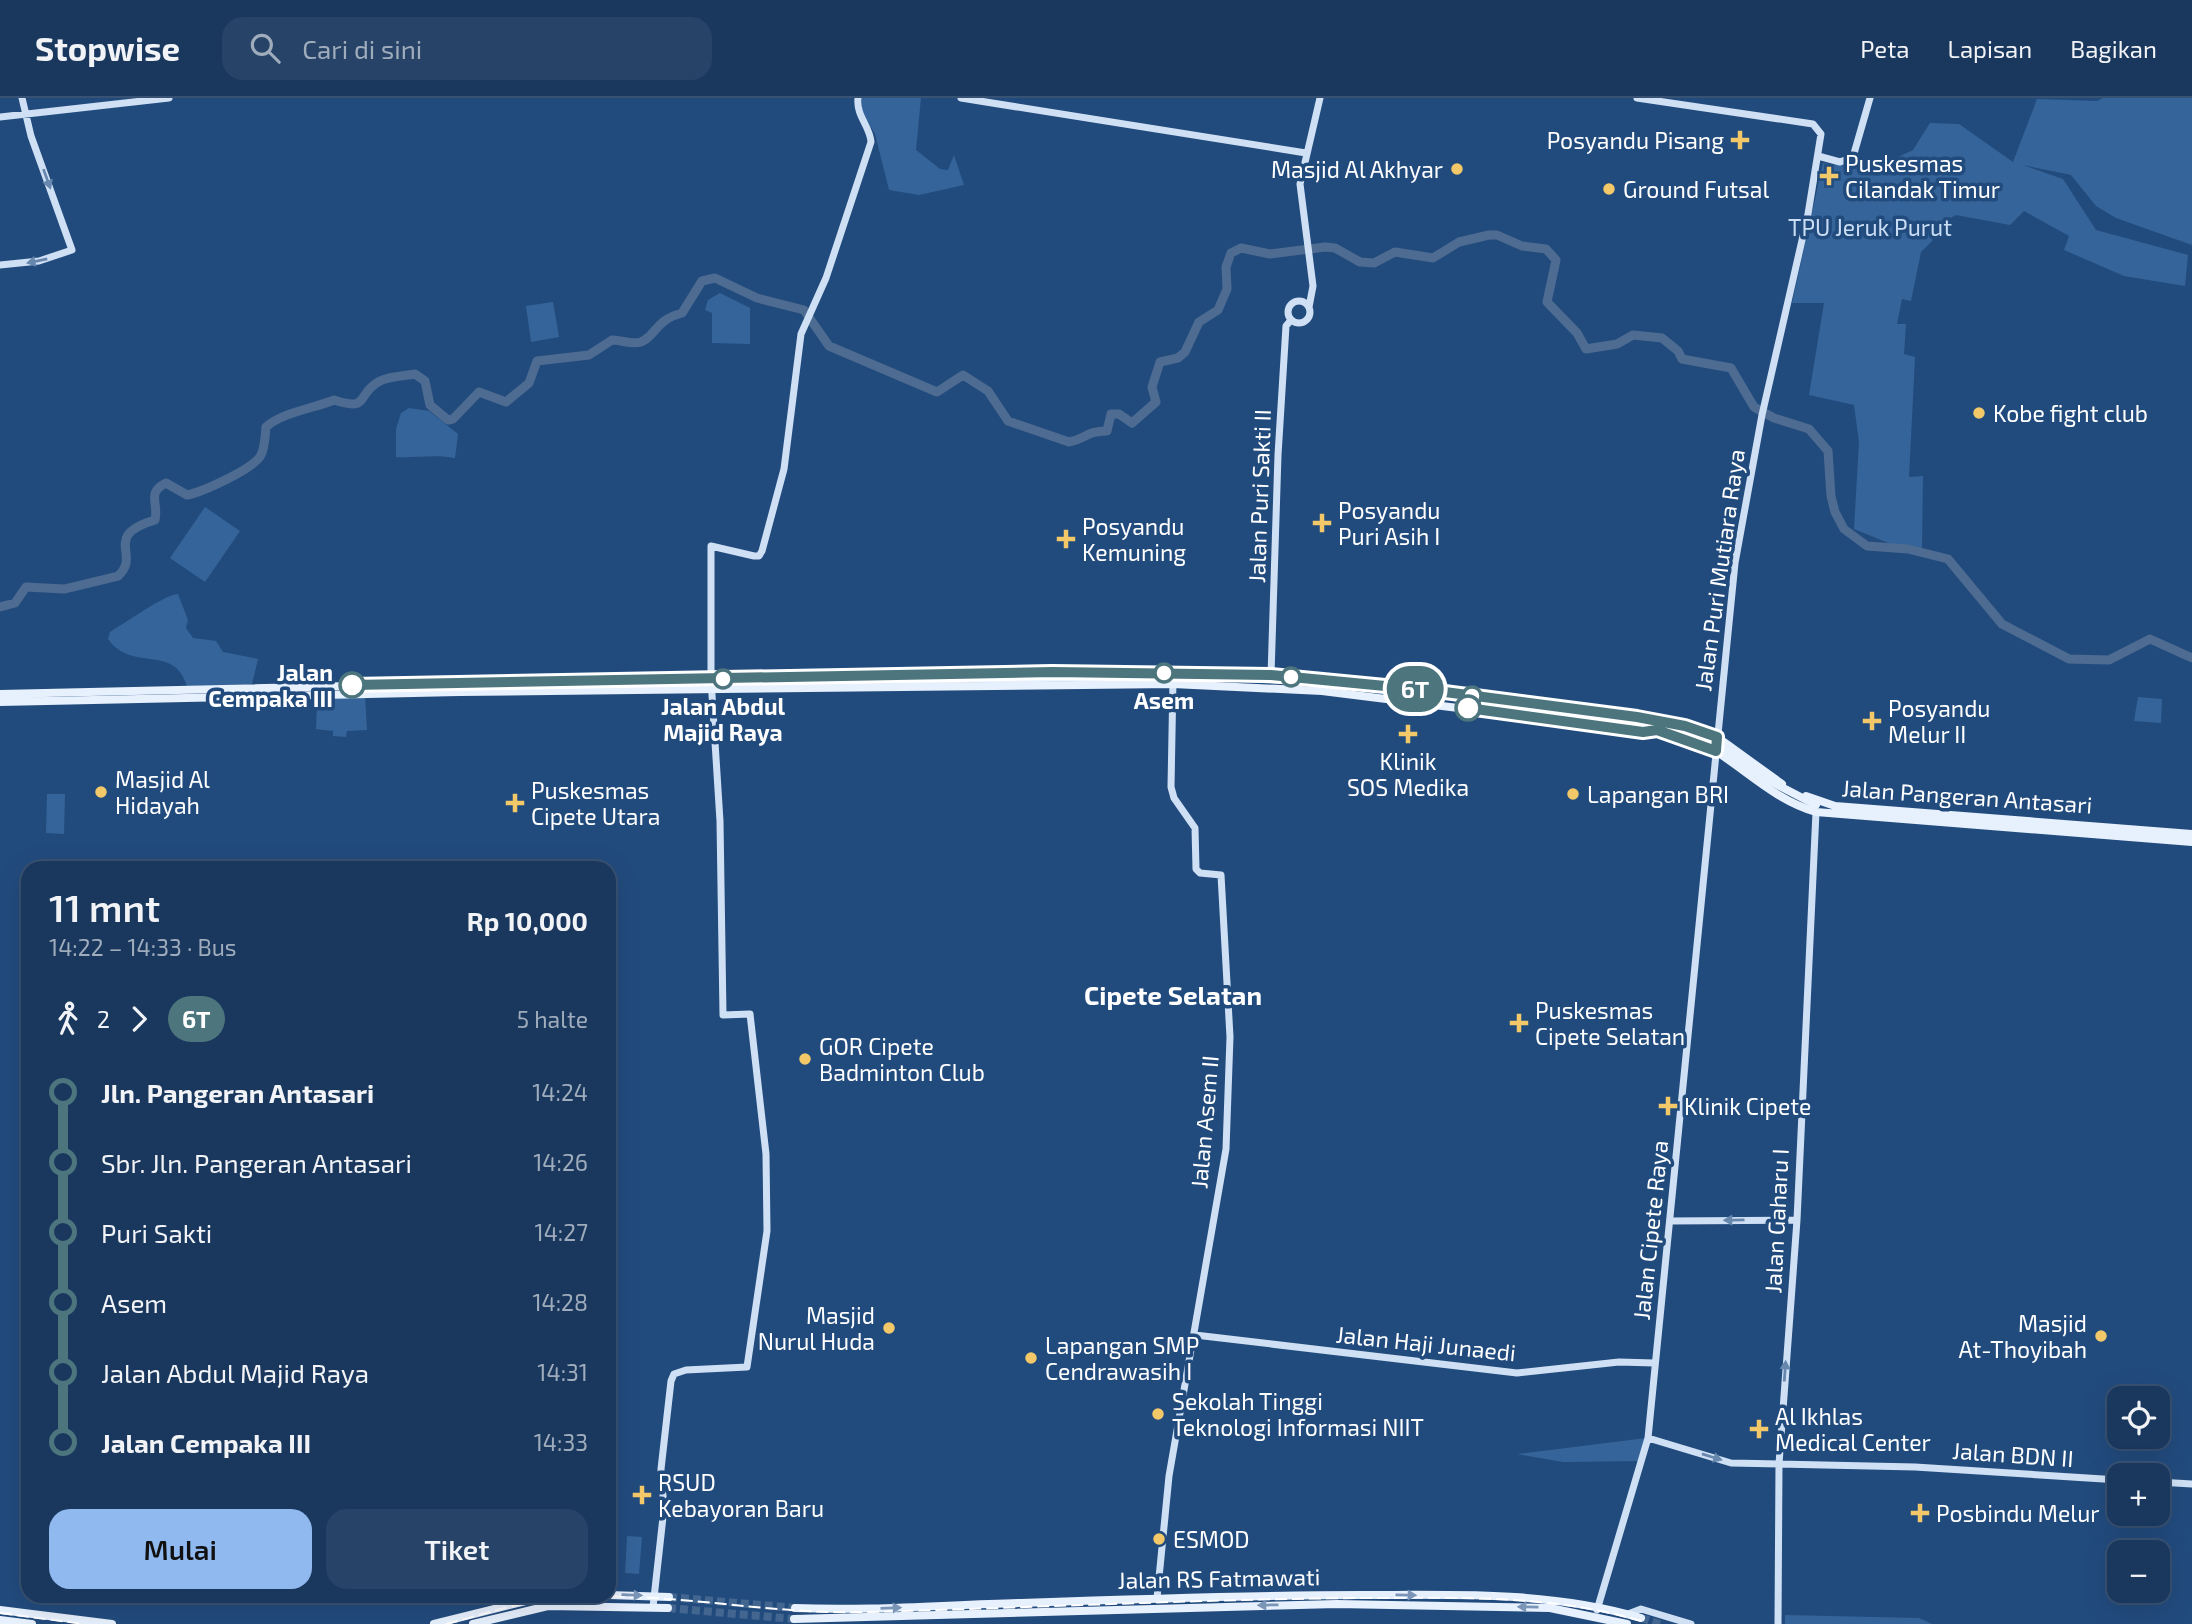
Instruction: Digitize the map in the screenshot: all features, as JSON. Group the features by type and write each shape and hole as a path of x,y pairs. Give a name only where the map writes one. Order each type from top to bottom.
{"main road":[{"name":"Jalan Pangeran Antasari","path":"0,698 711,679 1101,672 1271,675 1437,691 1637,717 1685,726 1717,737 1780,783 1835,806 2192,834"},
{"path":"1101,672 1101,685"},
{"path":"0,698 889,678 1128,675 1283,680 1458,696 1676,728 1713,741 1764,778 1816,809 1835,806"},
{"path":"0,698 477,689 1208,681 1282,684 1458,702 1657,730"},
{"path":"1334,692 1335,682"},
{"name":"Jalan Pangeran Antasari","path":"0,698 1173,684 1271,687 1334,692 1643,732 1657,730 1714,752 1784,800 1816,809 2192,842"},
{"path":"616,1595 668,1597"},
{"name":"Jalan RS Fatmawati","path":"795,1608 999,1608 1543,1597 1598,1605 1641,1618"},
{"name":"Jalan RS Fatmawati","path":"794,1619 1157,1598 1545,1607 1595,1615 1627,1624"},
{"path":"434,1624 511,1603"},
{"path":"472,1624 505,1620 562,1605 668,1608"},
{"path":"0,1610 111,1624"},
{"path":"0,1620 32,1624"}],"street":[{"path":"0,265 39,261 72,250 25,114 22,98"},
{"path":"0,117 169,98"},
{"path":"653,1607 664,1508 661,1469 671,1381 674,1374 686,1370 747,1367 766,1231 766,1154 750,1014 723,1015 720,821 711,690 710,546 754,556 759,556 762,551 782,480 797,355 871,142 870,134 858,114 858,98"},
{"path":"961,98 1306,153"},
{"path":"1309,307 1300,301 1292,303 1288,311 1290,320 1298,324 1306,322 1313,295 1300,195 1306,153 1320,98"},
{"name":"Jalan Puri Mutiara Raya","path":"1637,98 1813,124 1821,131 1804,235 1762,412 1735,558 1717,737"},
{"path":"1818,156 1839,162 1853,158 1870,98"},
{"name":"Jalan Puri Sakti II","path":"1271,675 1282,386 1286,326 1290,320"},
{"name":"Jalan Asem II","path":"1157,1598 1169,1476 1226,1149 1230,1037 1221,876 1197,870 1195,828 1172,790 1172,673"},
{"name":"Jalan Cipete Raya","path":"1595,1615 1648,1438 1717,737"},
{"name":"Jalan Gaharu I","path":"1778,1624 1779,1464 1797,1220 1816,809"},
{"path":"1670,1221 1797,1220"},
{"name":"Jalan Haji Junaedi","path":"1195,1335 1517,1373 1619,1363 1654,1363"},
{"name":"Jalan BDN II","path":"1648,1438 1731,1463 1901,1466 2107,1479"},
{"path":"2170,1483 2192,1484"},
{"path":"501,1605 505,1620"},
{"path":"1628,1614 1646,1610 1691,1624"}],"green space":[{"path":"862,98 921,98 916,150 940,169 948,170 954,155 964,185 919,195 889,190 875,134 862,112"},
{"name":"TPU Jeruk Purut","path":"2103,98 2192,98 2192,245 2116,218 2096,206 2071,175 2023,165 2063,179 2096,230 2188,255 2185,286 2124,276 2064,250 2069,236 2024,211 2010,225 1956,215 1937,225 1932,241 1921,252 1911,301 1902,299 1897,324 1906,324 1904,354 1915,357 1909,477 1923,476 1922,548 1903,549 1854,529 1859,442 1854,405 1809,395 1824,303 1792,303 1823,163 1838,165 1859,161 1891,171 1898,157 1913,150 1930,123 1959,124 2013,162 2037,99 2097,101"},
{"path":"720,293 750,308 750,344 712,343 712,313 705,310 708,300"},
{"path":"553,302 559,337 531,342 526,306"},
{"path":"409,408 429,411 458,434 455,458 396,457 396,429 401,413"},
{"path":"205,507 240,531 205,582 170,558"},
{"path":"178,594 188,620 186,628 193,638 216,641 223,652 258,659 252,684 187,686 181,673 173,665 129,655 108,639 110,632 134,616"},
{"path":"365,696 367,730 347,731 346,737 333,736 333,731 316,729 317,705 334,705 335,697"},
{"path":"2138,697 2162,699 2161,723 2134,721"},
{"path":"47,794 65,794 64,834 46,833"},
{"path":"1646,1438 1642,1461 1563,1462 1517,1454"},
{"path":"627,1536 642,1537 639,1574 625,1573"},
{"path":"1785,1615 1919,1618 1932,1624 1785,1624"}],"waterway":[{"path":"0,607 15,603 26,587 64,589 118,576 126,561 126,539 139,526 155,520 155,495 160,487 166,483 187,495 215,485 249,467 261,455 266,427 280,418 334,400 358,403 367,391 380,381 415,374 425,381 430,405 448,420 453,419 479,392 506,402 529,383 537,361 589,355 612,340 634,343 646,339 666,320 682,313 702,281 715,278 757,298 804,310 829,346 937,392 963,375 988,391 1008,421 1069,442 1095,432 1107,431 1111,414 1119,414 1132,423 1156,402 1152,387 1160,362 1178,358 1185,352 1199,322 1218,310 1227,289 1226,267 1231,253 1241,248 1270,254 1335,248 1360,262 1374,263 1395,252 1433,258 1459,242 1497,235 1522,246 1546,249 1556,260 1547,302 1577,333 1586,349 1617,344 1633,335 1662,338 1678,351 1682,359 1731,368 1754,407 1774,418 1809,429 1828,451 1831,496 1835,512 1844,529 1867,546 1908,549 1948,559 2002,624 2069,659 2109,660 2150,639 2192,658"}],"tunnel":[{"path":"669,1597 795,1608"},
{"path":"668,1608 794,1619"},
{"path":"1641,1618 1660,1624"}],"railway":[{"path":"616,1597 826,1612 1240,1600 1469,1598 1573,1606 1641,1621"},
{"path":"446,1624 525,1603"},
{"path":"0,1613 84,1624"}],"bus line":[{"name":"6T","path":"352,685 1052,672 1271,675 1437,691 1647,719 1685,726 1717,737 1716,751 1657,730 1643,732 1532,719 1468,708"}],"place":[{"name":"Posyandu Pisang","path":"1740,140"},
{"name":"Masjid Al Akhyar","path":"1457,169"},
{"name":"Puskesmas Cilandak Timur","path":"1829,176"},
{"name":"Ground Futsal","path":"1609,189"},
{"name":"Kobe fight club","path":"1979,413"},
{"name":"Posyandu Puri Asih I","path":"1322,523"},
{"name":"Posyandu Kemuning","path":"1066,539"},
{"name":"Asem","path":"1164,673"},
{"name":"Jalan Abdul Majid Raya","path":"723,679"},
{"name":"Jalan Cempaka III","path":"352,685"},
{"name":"Posyandu Melur II","path":"1872,721"},
{"name":"Klinik SOS Medika","path":"1408,734"},
{"name":"Masjid Al Hidayah","path":"101,792"},
{"name":"Lapangan BRI","path":"1573,794"},
{"name":"Puskesmas Cipete Utara","path":"515,803"},
{"name":"Puskesmas Cipete Selatan","path":"1519,1023"},
{"name":"GOR Cipete Badminton Club","path":"805,1059"},
{"name":"Klinik Cipete","path":"1668,1106"},
{"name":"Masjid Nurul Huda","path":"889,1328"},
{"name":"Masjid At-Thoyibah","path":"2101,1336"},
{"name":"Lapangan SMP Cendrawasih I","path":"1031,1358"},
{"name":"Sekolah Tinggi Teknologi Informasi NIIT","path":"1158,1414"},
{"name":"Al Ikhlas Medical Center","path":"1759,1429"},
{"name":"RSUD Kebayoran Baru","path":"642,1495"},
{"name":"Posbindu Melur","path":"1920,1513"},
{"name":"ESMOD","path":"1159,1539"}],"district":[{"name":"Cipete Selatan","path":"1173,994"}]}
